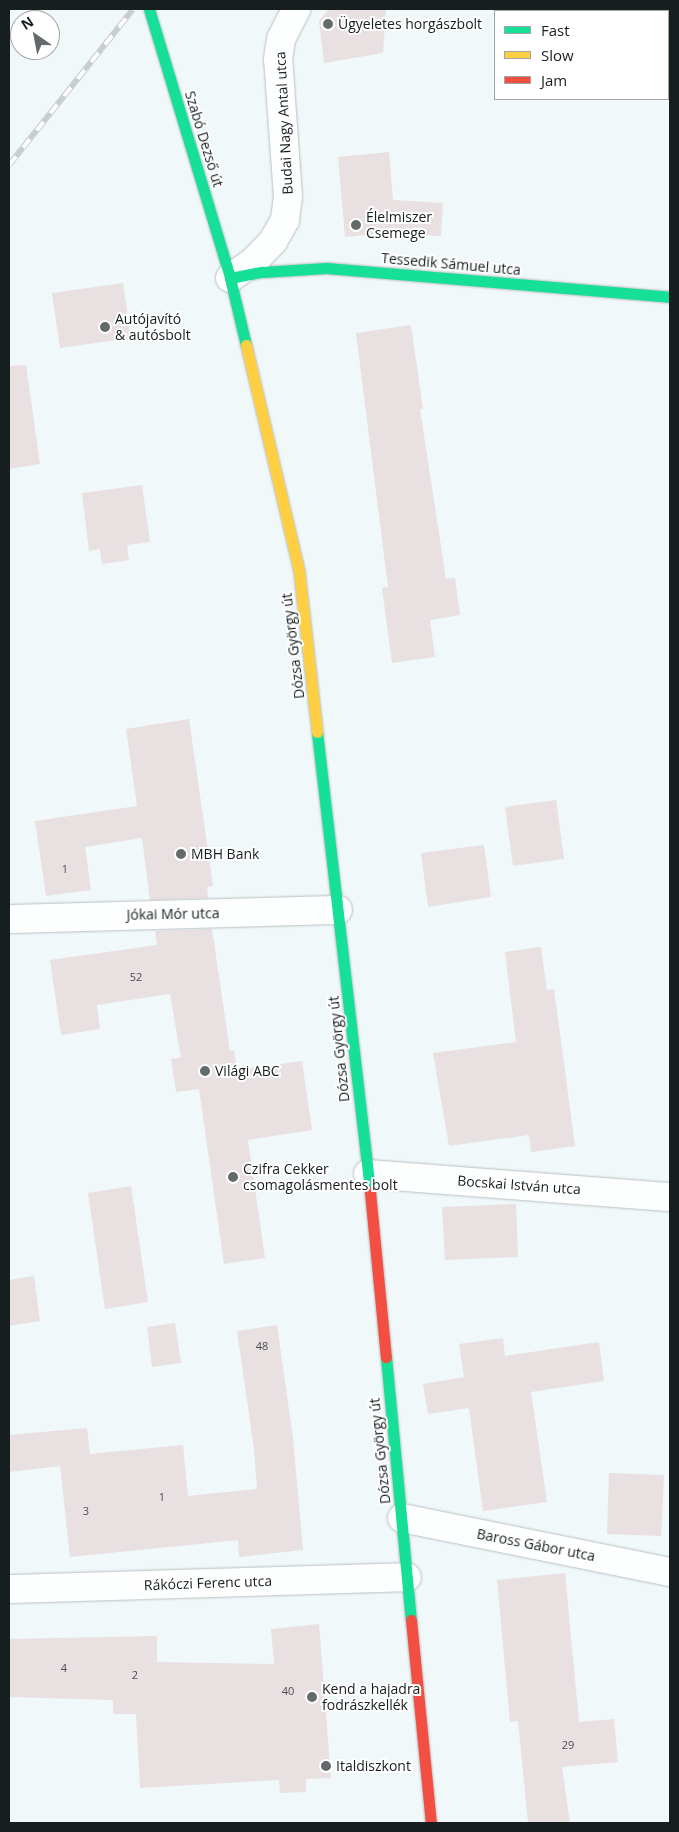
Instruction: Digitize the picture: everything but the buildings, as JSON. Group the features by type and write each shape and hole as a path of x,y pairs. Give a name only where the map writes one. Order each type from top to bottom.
{"main road":[{"name":"Szabó Dezső út","path":"149,9 230,278"},
{"name":"Tessedik Sámuel utca","path":"230,278 262,272 326,268 670,297"},
{"name":"Dózsa György út","path":"230,278 299,571 368,1174 431,1823"}],"street":[{"name":"Budai Nagy Antal utca","path":"230,278 254,261 273,241 285,220 288,197 278,59 281,39 296,9"},
{"name":"Jókai Mór utca","path":"9,918 338,910"},
{"name":"Bocskai István utca","path":"368,1174 670,1197"},
{"name":"Baross Gábor utca","path":"402,1518 670,1572"},
{"name":"Rákóczi Ferenc utca","path":"9,1590 407,1577"}],"railway":[{"path":"9,165 133,9"}],"traffic: fast":[{"path":"149,9 230,278 246,345"},
{"path":"230,278 262,272 326,268 670,297"},
{"path":"317,732 370,1192"},
{"path":"386,1357 411,1620"}],"traffic: slow":[{"path":"246,345 299,571 317,732"}],"traffic: jam":[{"path":"370,1192 386,1357"},
{"path":"411,1620 431,1823"}],"place":[{"name":"Ügyeletes horgászbolt","path":"328,24"},
{"name":"Élelmiszer Csemege","path":"356,225"},
{"name":"Autójavító & autósbolt","path":"105,327"},
{"name":"MBH Bank","path":"181,854"},
{"name":"Világi ABC","path":"205,1071"},
{"name":"Czifra Cekker csomagolásmentes bolt","path":"233,1177"},
{"name":"Kend a hajadra fodrászkellék","path":"312,1697"},
{"name":"Italdiszkont","path":"326,1766"}]}
